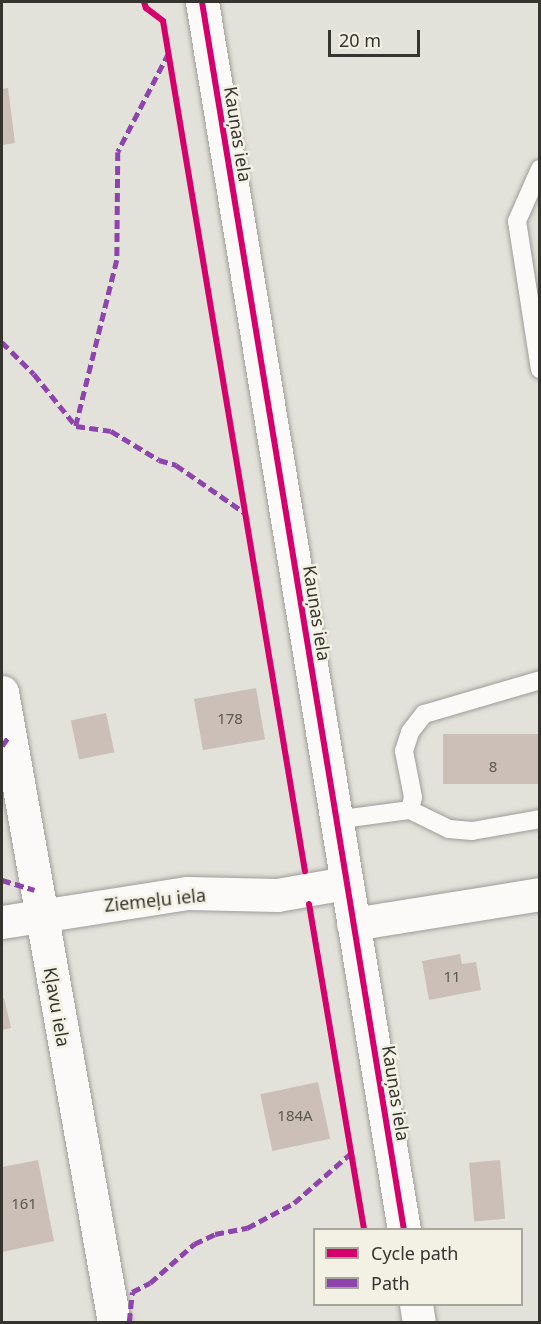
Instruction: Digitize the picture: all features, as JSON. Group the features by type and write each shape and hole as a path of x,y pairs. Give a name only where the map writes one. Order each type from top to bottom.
{"street":[{"name":"Kauņas iela","path":"202,2 404,1228"},
{"name":"Kļavu iela","path":"2,692 114,1323"},
{"name":"Ziemeļu iela","path":"2,922 188,893 277,895 346,883"},
{"path":"353,924 540,894"},
{"path":"416,1306 419,1323"}],"lane":[{"path":"540,169 517,221 540,369"},
{"path":"410,810 413,797 404,751 410,732 424,714 540,680"},
{"path":"335,820 410,810 449,829 472,831 540,819"}],"building":[{"path":"8,88 15,143 2,145 2,89"},
{"path":"256,688 265,739 203,750 194,699"},
{"path":"106,713 114,752 79,760 71,720"},
{"path":"443,734 540,734 540,784 443,784"},
{"path":"460,954 462,964 476,962 481,990 429,1000 422,961"},
{"path":"4,998 11,1028 2,1030 2,999"},
{"path":"318,1082 330,1139 272,1151 260,1094"},
{"path":"38,1160 54,1241 2,1252 2,1167"},
{"path":"500,1160 505,1219 474,1221 469,1163"}],"marked path":[{"path":"169,53 118,152 117,260 76,426 111,431 159,460 176,465 245,513"},
{"path":"2,342 34,374 76,426"},
{"path":"2,746 9,736"},
{"path":"2,880 35,890"},
{"path":"129,1322 132,1292 150,1283 194,1244 215,1234 247,1228 294,1203 351,1153"}],"cycle path":[{"path":"144,2 146,8 163,21 305,871"},
{"path":"202,2 404,1228"},
{"path":"309,904 364,1228"}]}
